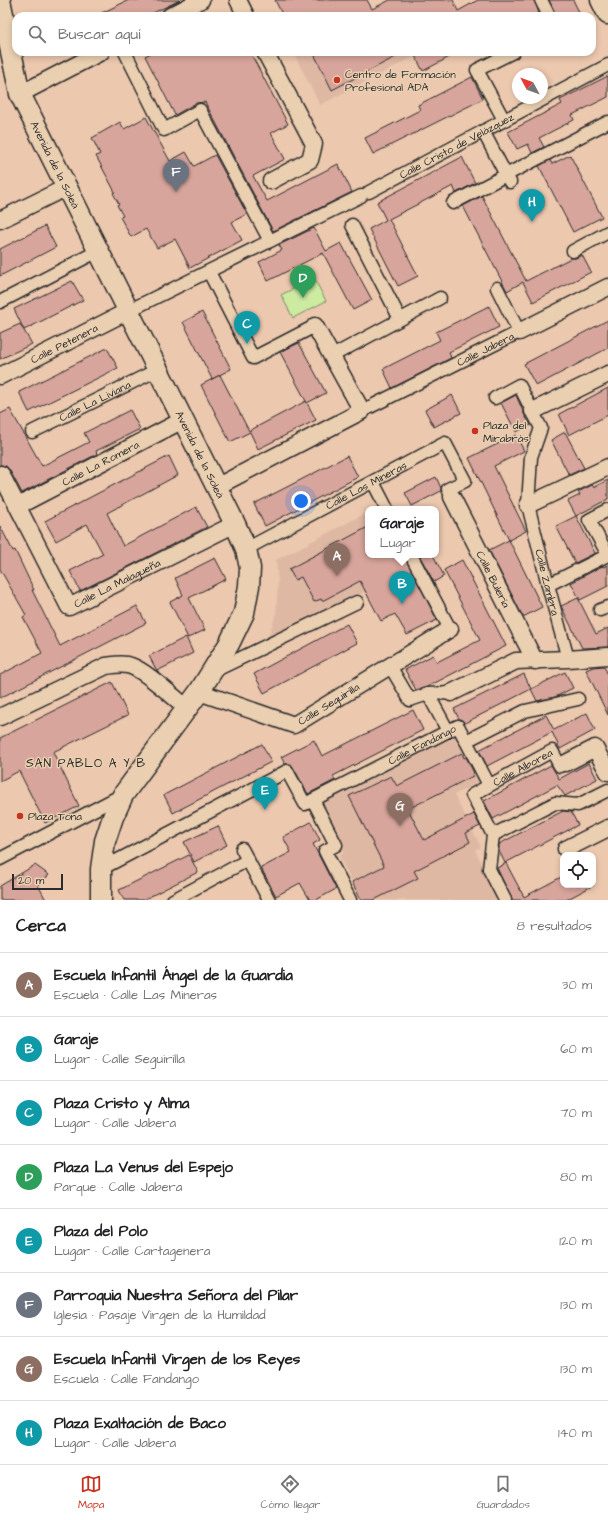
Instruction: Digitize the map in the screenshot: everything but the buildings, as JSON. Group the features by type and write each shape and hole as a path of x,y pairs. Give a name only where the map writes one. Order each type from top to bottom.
{"street":[{"name":"Avenida de la Soleá","path":"0,0 20,94 235,524 246,549 250,568 250,586 244,613 230,644 199,692 123,795 113,817 105,841 100,869 101,900"},
{"path":"178,12 201,0"},
{"path":"238,0 244,12"},
{"path":"541,0 547,12"},
{"path":"601,0 608,14"},
{"path":"20,94 93,56"},
{"path":"127,56 164,130 200,110 270,241"},
{"path":"267,56 314,144 310,160 271,181"},
{"path":"504,120 477,70 505,56"},
{"name":"Calle Cristo de Velázquez","path":"128,311 342,206 608,65"},
{"path":"453,203 508,179 608,122"},
{"path":"483,131 508,179"},
{"path":"0,220 66,187"},
{"path":"342,206 400,319"},
{"path":"573,251 608,232"},
{"path":"0,302 98,251"},
{"path":"209,272 253,358 315,326 362,411"},
{"name":"Calle Jabera","path":"216,487 362,411 608,287"},
{"path":"497,288 519,332"},
{"path":"332,356 440,298"},
{"name":"Calle Petenera","path":"0,376 128,311"},
{"name":"Calle La Liviana","path":"32,432 158,370"},
{"path":"533,411 608,374"},
{"name":"Calle Zambra","path":"495,398 519,385 541,428 531,457 528,504 568,659"},
{"name":"Calle La Romera","path":"18,506 183,420"},
{"name":"Calle Las Mineras","path":"246,549 445,443 465,481 448,489 452,497"},
{"path":"528,504 608,467"},
{"name":"Calle La Malagueña","path":"1,474 69,608 235,524"},
{"path":"372,482 385,506"},
{"name":"Calle Bulería","path":"452,497 535,661"},
{"path":"548,585 608,555 589,520 608,510"},
{"path":"413,558 450,629"},
{"path":"212,672 357,602"},
{"name":"Calle Seguirilla","path":"199,692 294,725 450,629"},
{"path":"390,666 410,700 428,694 451,693 516,660 535,661 608,656"},
{"path":"0,717 106,666 118,664 132,666 152,680 186,708"},
{"path":"428,694 448,731"},
{"name":"Calle Fandango","path":"309,802 458,726 466,741 525,712 578,699"},
{"path":"466,741 489,785"},
{"path":"566,763 595,748 608,772"},
{"name":"Calle Alborea","path":"493,835 472,795 552,751 560,766 566,763"},
{"path":"100,869 287,771 309,802 336,846 325,851 350,900"},
{"path":"505,900 489,869 493,835 555,803 578,805 608,790"},
{"path":"0,859 123,795"},
{"path":"566,849 608,828"},
{"path":"242,849 269,900"},
{"path":"173,900 248,860"}],"shaded area":[{"name":"Centro de Formación Profesional ADA","path":"295,56 415,56 320,105"},
{"path":"365,514 365,558 406,558 411,569 267,641 276,613 278,583 276,560"},
{"path":"458,734 482,780 454,795 481,847 475,850 500,900 361,900 339,856 344,853 319,805"}],"green space":[{"path":"314,278 326,301 293,318 281,295"}],"place":[{"name":"Centro de Formación Profesional ADA","path":"337,80"},
{"name":"Parroquia Nuestra Señora del Pilar","path":"176,192"},
{"name":"Plaza Exaltación de Baco","path":"532,222"},
{"name":"Plaza La Venus del Espejo","path":"303,298"},
{"name":"Plaza Cristo y Alma","path":"247,344"},
{"name":"Plaza del Mirabrás","path":"475,431"},
{"name":"Escuela Infantil Ángel de la Guardia","path":"337,576"},
{"name":"Garaje","path":"402,604"},
{"name":"Plaza del Polo","path":"265,810"},
{"name":"Plaza Tona","path":"20,816"},
{"name":"Escuela Infantil Virgen de los Reyes","path":"400,826"}],"district":[{"name":"SAN PABLO A Y B","path":"86,763"}]}
